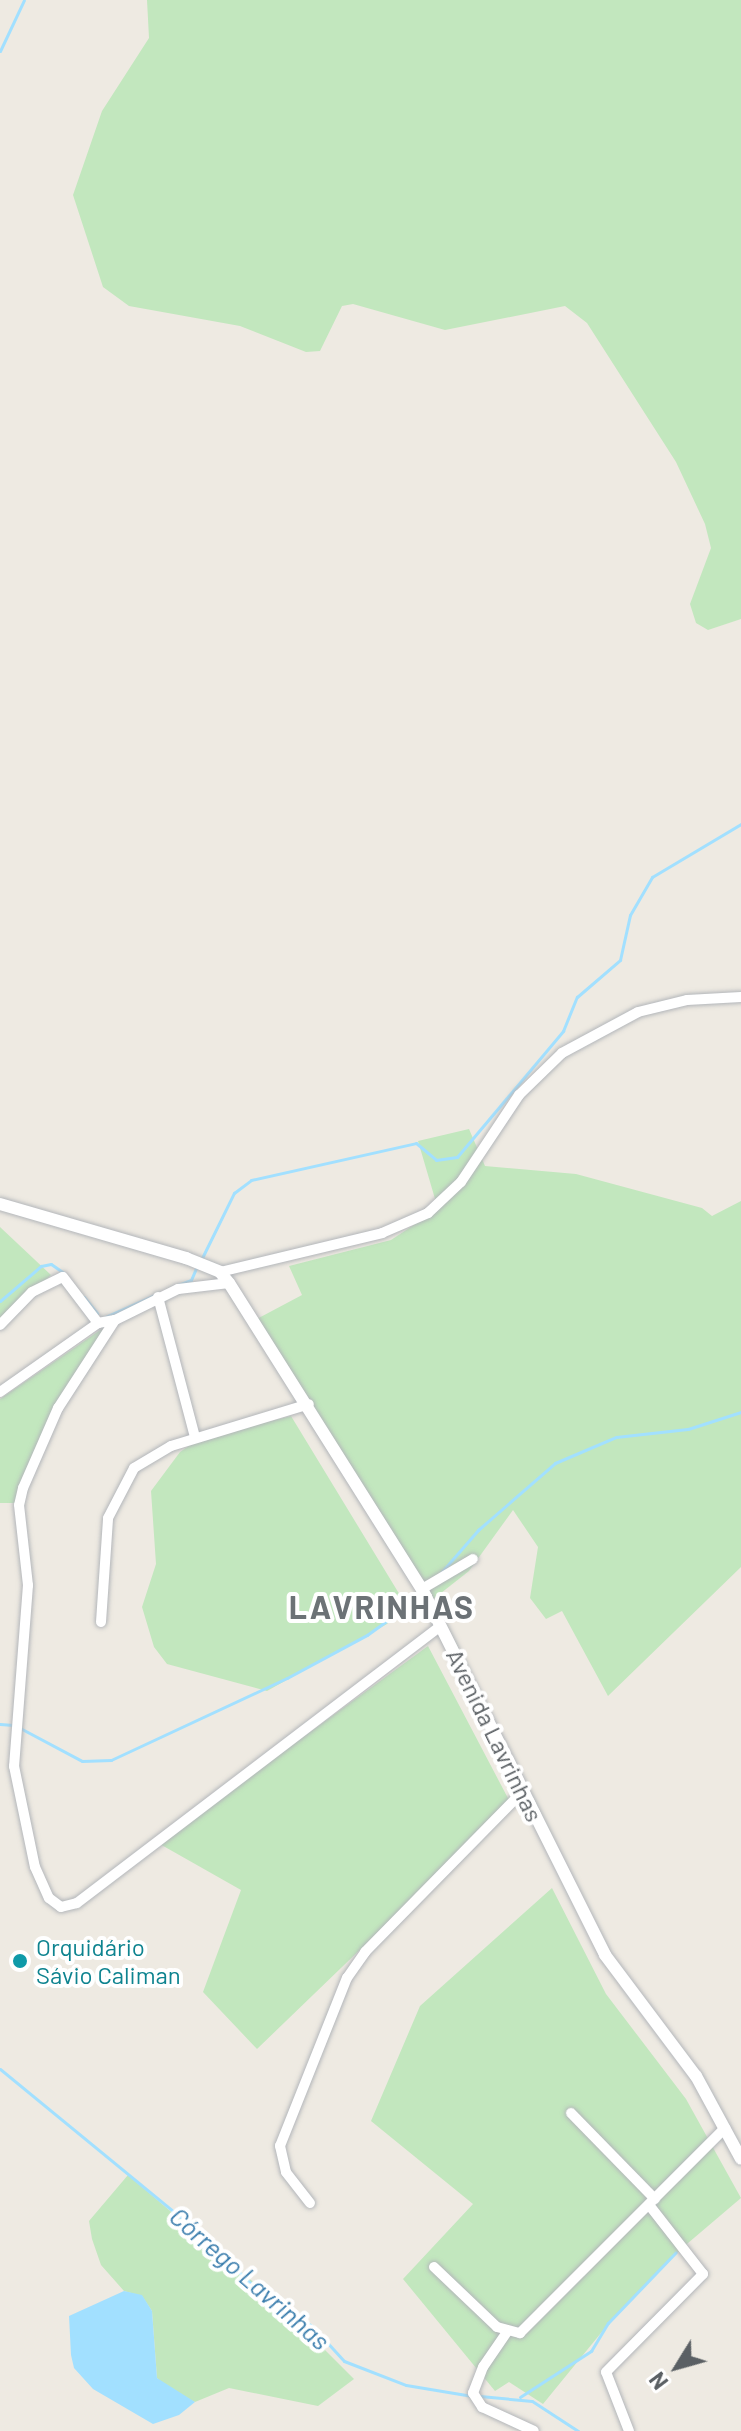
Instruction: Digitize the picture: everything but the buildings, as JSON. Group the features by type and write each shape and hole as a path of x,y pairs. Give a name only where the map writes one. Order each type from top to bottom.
{"street":[{"path":"0,1204 220,1272 382,1233 428,1213 461,1182 519,1095 562,1053 638,1012 687,1000 741,997"},
{"name":"Avenida Lavrinhas","path":"220,1272 309,1404 422,1589 605,1955 691,2069 741,2159"},
{"path":"0,1325 32,1292 63,1277 98,1323"},
{"path":"0,1392 98,1323 115,1320 158,1297 199,1283 229,1283"},
{"path":"158,1297 195,1437"},
{"path":"115,1320 46,1431 19,1505 28,1585 14,1766 35,1867 55,1904 77,1903 441,1626"},
{"path":"101,1622 103,1548 116,1495 147,1458 195,1437 309,1404"},
{"path":"422,1589 473,1559"},
{"path":"310,2203 286,2172 280,2146 347,1978 370,1946 523,1791"},
{"path":"571,2113 652,2202 703,2274 606,2372 629,2431"},
{"path":"434,2267 507,2332 525,2330 725,2128"},
{"path":"507,2332 473,2390 482,2407 534,2431"}],"green space":[{"path":"147,0 741,0 741,619 708,630 696,623 690,604 711,548 705,524 676,462 587,323 565,306 445,330 353,304 342,306 320,351 306,352 240,326 129,306 103,287 73,195 102,111 149,38"},
{"path":"469,1129 485,1166 576,1174 702,1208 712,1216 741,1201 741,1567 608,1696 562,1611 546,1619 530,1598 538,1547 513,1510 469,1571 427,1604 253,1321 302,1295 289,1266 391,1240 438,1209 418,1141"},
{"path":"0,1227 51,1275 0,1328"},
{"path":"106,1326 33,1459 16,1503 0,1503 0,1399"},
{"path":"291,1416 406,1605 387,1624 267,1691 167,1664 154,1647 142,1607 156,1564 151,1491 180,1452 199,1439"},
{"path":"428,1646 511,1804 257,2049 203,1992 241,1890 158,1843"},
{"path":"552,1888 606,1994 686,2099 741,2198 681,2249 614,2317 543,2404 509,2382 495,2391 403,2279 473,2204 371,2121 420,2006"},
{"path":"128,2175 278,2303 354,2379 318,2406 229,2388 195,2402 166,2388 157,2378 152,2311 142,2296 124,2291 101,2265 92,2239 89,2221"}],"water":[{"path":"124,2291 142,2295 152,2311 157,2378 195,2402 179,2415 153,2424 93,2389 74,2368 71,2355 69,2316"}],"waterway":[{"path":"0,51 24,0"},
{"path":"201,1260 234,1193 251,1180 416,1143 436,1160 457,1157 563,1031 577,997 620,960 630,915 652,877 741,824"},
{"path":"0,1301 41,1266 51,1264 64,1273"},
{"path":"178,1285 191,1280 197,1266"},
{"path":"105,1317 157,1294"},
{"path":"84,1297 97,1313"},
{"path":"439,1575 478,1530 555,1463 616,1437 688,1429 741,1412"},
{"path":"20,1728 82,1761 111,1760 287,1678 367,1635 421,1596"},
{"path":"0,1724 13,1725"},
{"name":"Córrego Lavrinhas","path":"0,2069 202,2235 249,2282 313,2327 344,2361 406,2385 472,2396"},
{"path":"520,2397 591,2351 608,2323 676,2252"},
{"name":"Córrego Lavrinhas","path":"480,2396 532,2401 578,2431"}],"place":[{"name":"Orquidário Sávio Caliman","path":"20,1961"}],"district":[{"name":"LAVRINHAS","path":"382,1606"}]}
